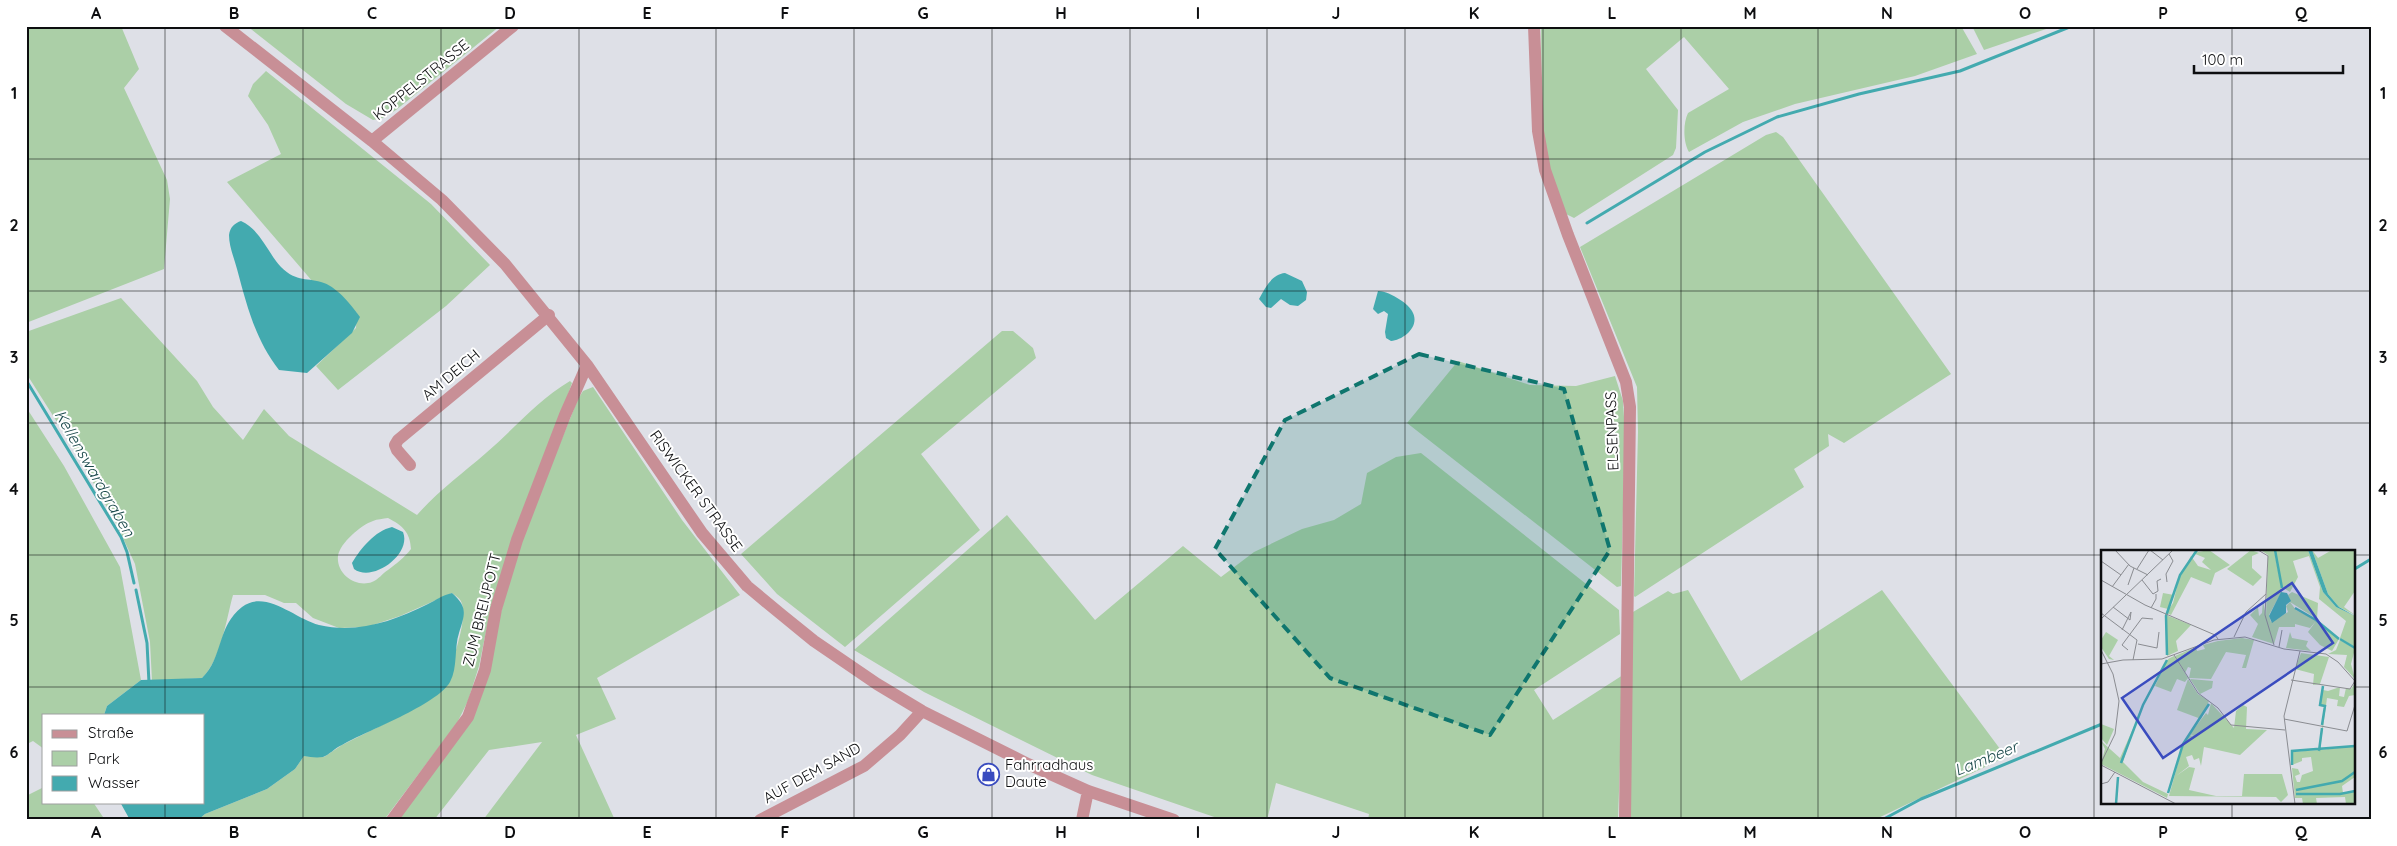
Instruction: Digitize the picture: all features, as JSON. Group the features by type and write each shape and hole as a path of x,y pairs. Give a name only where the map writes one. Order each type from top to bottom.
{"street":[{"name":"RISWICKER STRASSE","path":"226,26 372,141 442,200 505,264 549,315 586,364 702,533 747,586 814,641 877,684 922,711 1028,764 1088,791 1174,820"},
{"name":"KOPPELSTRASSE","path":"372,141 513,26"},
{"name":"ELSENPASS","path":"1534,26 1538,131 1545,170 1626,382 1630,406 1624,820"},
{"name":"AM DEICH","path":"410,465 397,450 395,445 398,440 549,315"},
{"name":"ZUM BREIJPOTT","path":"392,820 468,717 485,670 496,609 517,540 564,415 586,364"},
{"name":"AUF DEM SAND","path":"760,820 864,766 900,735 922,711"},
{"path":"1082,820 1088,791"}],"highlighted area":[{"path":"1419,354 1564,389 1610,550 1490,735 1330,678 1215,549 1285,420"}],"green space":[{"path":"26,26 121,26 139,69 124,88 167,180 170,199 164,269 26,323"},
{"path":"247,26 500,26 396,110 383,118 373,120 346,104"},
{"path":"1541,26 1961,26 1977,54 1915,76 1795,104 1743,122 1689,152 1684,132 1688,113 1729,89 1684,37 1646,69 1678,110 1676,148 1673,155 1574,218 1566,214 1551,175 1542,131"},
{"path":"1972,26 2055,26 1984,50"},
{"path":"266,71 431,204 490,265 446,306 338,390 316,366 356,328 357,313 328,285 313,282 227,182 281,154 268,125 248,96 253,84"},
{"path":"1776,132 1783,137 1951,374 1844,443 1828,434 1829,446 1794,469 1804,487 1635,597 1637,387 1580,247 1766,135"},
{"path":"121,298 197,381 213,407 243,440 264,409 289,436 417,515 442,490 547,397 570,381 572,383 487,627 479,666 468,701 457,723 384,820 198,820 205,814 267,789 295,769 304,756 324,757 342,745 404,714 442,691 460,634 463,612 461,601 452,593 400,616 367,627 339,628 313,618 296,603 284,603 265,595 233,595 214,661 202,678 152,681 150,642 135,564 117,525 76,452 26,373 26,332","holes":["388,518 405,530 411,549 374,581 360,583 348,578 338,563 338,556 347,540 363,526 375,520"]},
{"path":"1002,331 1013,331 1033,348 1036,358 921,454 980,530 845,647 777,594 741,554"},
{"path":"1458,361 1530,385 1576,386 1615,376 1623,401 1625,433 1621,586 1617,587 1407,423"},
{"path":"593,387 682,520 740,595 597,678 616,719 576,735 614,818 483,820 542,742 489,750 434,820 396,820 452,746 496,631 519,544 578,399 583,391"},
{"path":"26,407 64,466 120,567 141,680 107,706 104,714 42,714 42,748 33,741 29,743 26,741"},
{"path":"1421,453 1619,610 1620,634 1534,690 1553,720 1623,675 1618,820 1368,820 1369,814 1276,783 1267,820 1223,820 1092,775 924,692 854,650 1007,515 1095,620 1183,546 1221,577 1254,552 1302,529 1334,520 1361,504 1367,473 1396,457"},
{"path":"1688,590 1741,681 1882,590 2006,757 1874,820 1628,820 1633,612 1668,591 1673,594"},
{"path":"42,788 42,804 94,804 105,820 26,820 26,796"}],"water":[{"path":"241,221 254,230 276,261 287,272 297,278 318,281 329,285 344,298 360,317 352,333 307,373 279,370 258,334 248,309 230,243 230,230"},
{"path":"1285,273 1302,281 1307,292 1306,300 1298,306 1290,305 1281,299 1271,308 1266,307 1259,299 1266,286 1276,276"},
{"path":"1378,291 1397,298 1412,311 1414,317 1413,327 1401,338 1391,341 1386,338 1388,314 1384,311 1378,314 1373,309"},
{"path":"392,527 403,532 402,549 396,557 389,564 371,572 362,572 354,569 352,563 364,546 374,536"},
{"path":"452,593 461,602 464,616 450,682 443,691 431,700 339,746 323,757 304,756 295,769 267,789 205,814 198,820 130,820 121,804 205,804 205,714 104,714 107,706 141,680 202,678 214,661 228,623 242,607 251,602 271,603 319,625 347,628 375,624 402,616"}],"waterway":[{"path":"1587,223 1705,152 1777,117 1859,94 1960,71 2072,26"},
{"name":"Kellenswardgraben","path":"26,380 121,537 127,552 134,583"},
{"name":"Lambeer","path":"2354,569 2371,559"},
{"name":"Kellenswardgraben","path":"136,590 147,643 149,683"},
{"name":"Lambeer","path":"1882,820 1921,799 2101,724"}],"place":[{"name":"Fahrradhaus Daute","path":"989,774"}]}
